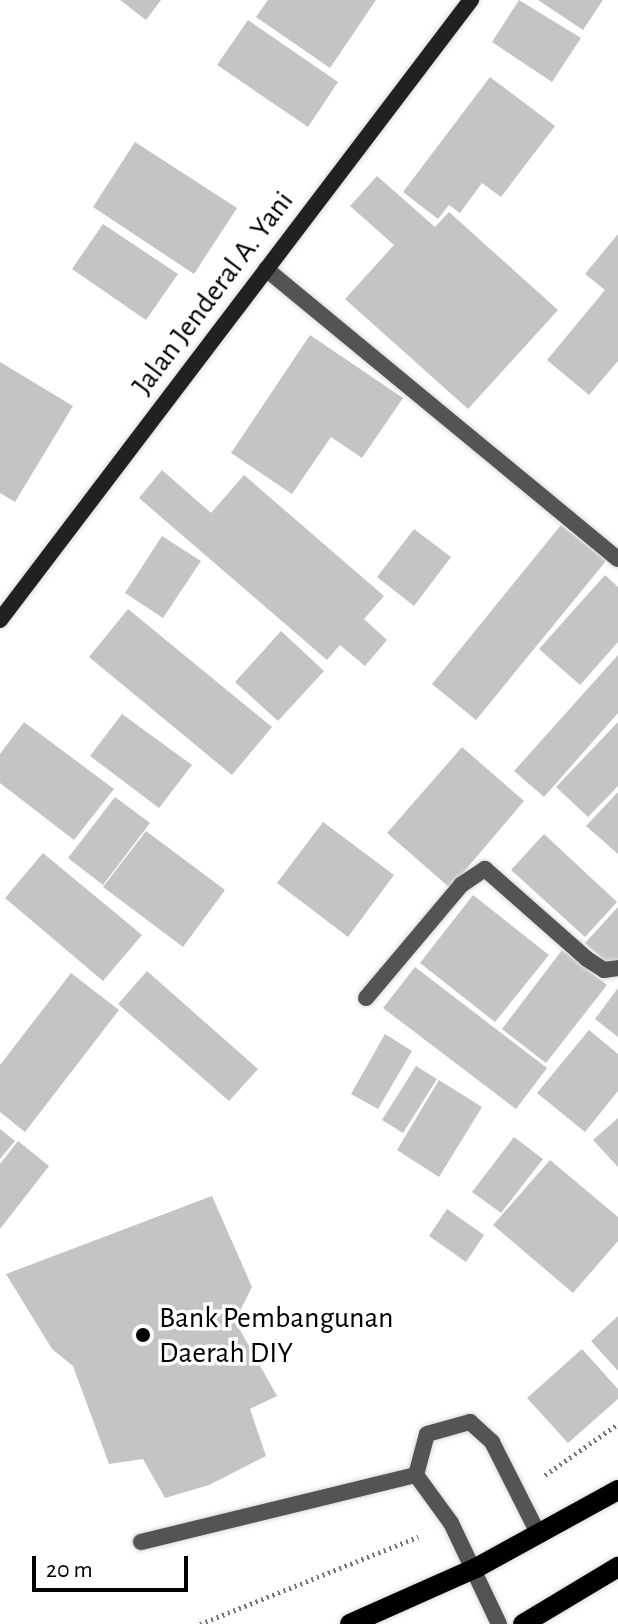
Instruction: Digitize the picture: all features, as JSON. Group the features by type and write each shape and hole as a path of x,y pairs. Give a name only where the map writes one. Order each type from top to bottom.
{"main road":[{"path":"350,1624 476,1568 618,1490"},
{"path":"523,1624 618,1567"}],"street":[{"name":"Jalan Jenderal A. Yani","path":"0,620 471,0"},
{"path":"266,269 618,559"},
{"path":"366,998 461,885 485,869 587,959 604,970 618,968"},
{"path":"499,1624 476,1568 416,1475 427,1434 470,1422 492,1442 539,1535"},
{"path":"141,1542 416,1475"}],"building":[{"path":"120,0 161,0 146,20"},
{"path":"268,0 376,0 330,68 256,17"},
{"path":"519,0 581,38 552,82 492,42"},
{"path":"538,0 603,0 583,30"},
{"path":"248,20 338,82 308,127 217,65"},
{"path":"490,77 555,126 501,197 482,183 460,213 449,205 438,219 403,192"},
{"path":"135,142 237,208 194,274 93,207"},
{"path":"377,176 435,227 449,212 558,310 468,409 345,299 394,245 350,206"},
{"path":"103,224 178,274 146,320 72,269"},
{"path":"618,234 618,361 589,395 547,360 605,290 585,274"},
{"path":"310,335 403,398 362,458 331,437 292,494 231,453"},
{"path":"0,362 73,406 15,502 0,493"},
{"path":"162,470 211,513 244,475 384,596 364,619 387,640 365,666 340,645 327,660 139,498"},
{"path":"561,525 606,561 476,720 432,684"},
{"path":"414,529 451,557 414,606 377,577"},
{"path":"162,536 201,561 163,618 125,593"},
{"path":"605,575 618,587 618,642 580,685 539,649"},
{"path":"128,609 272,727 232,775 89,657"},
{"path":"281,631 324,671 278,721 235,682"},
{"path":"618,655 618,713 544,797 514,771"},
{"path":"122,714 192,765 159,808 90,756"},
{"path":"24,722 114,789 74,840 0,783 0,754"},
{"path":"618,722 618,786 588,817 556,787"},
{"path":"462,747 524,801 450,888 387,833"},
{"path":"618,792 618,854 586,826"},
{"path":"115,797 150,823 103,885 68,858"},
{"path":"323,822 394,875 348,937 277,883"},
{"path":"146,831 225,890 183,947 103,887"},
{"path":"544,834 617,902 585,937 511,870"},
{"path":"43,853 142,935 103,981 5,898"},
{"path":"473,895 549,955 495,1022 420,963"},
{"path":"618,907 618,960 612,967 585,943"},
{"path":"562,950 607,985 546,1063 502,1029"},
{"path":"415,967 547,1068 516,1109 383,1008"},
{"path":"147,971 258,1069 229,1101 118,1004"},
{"path":"71,973 119,1010 25,1132 0,1112 0,1065"},
{"path":"618,988 618,1037 595,1019"},
{"path":"589,1030 618,1054 618,1091 585,1132 537,1093"},
{"path":"385,1034 412,1051 378,1109 351,1094"},
{"path":"416,1066 437,1079 403,1133 382,1120"},
{"path":"439,1080 482,1107 439,1177 397,1150"},
{"path":"618,1118 618,1167 593,1140"},
{"path":"0,1129 15,1141 0,1159"},
{"path":"514,1137 543,1159 501,1213 472,1192"},
{"path":"18,1141 49,1166 0,1229 0,1164"},
{"path":"550,1160 618,1217 618,1241 573,1293 493,1225"},
{"name":"Bank Pembangunan Daerah DIY","path":"212,1196 252,1287 235,1321 277,1396 250,1409 266,1456 209,1485 165,1498 143,1459 109,1464 73,1366 52,1349 6,1274"},
{"path":"447,1209 484,1235 466,1262 429,1236"},
{"path":"618,1316 618,1371 591,1341"},
{"path":"582,1349 618,1389 618,1399 568,1443 527,1398"}],"place":[{"name":"Bank Pembangunan Daerah DIY","path":"143,1335"}]}
